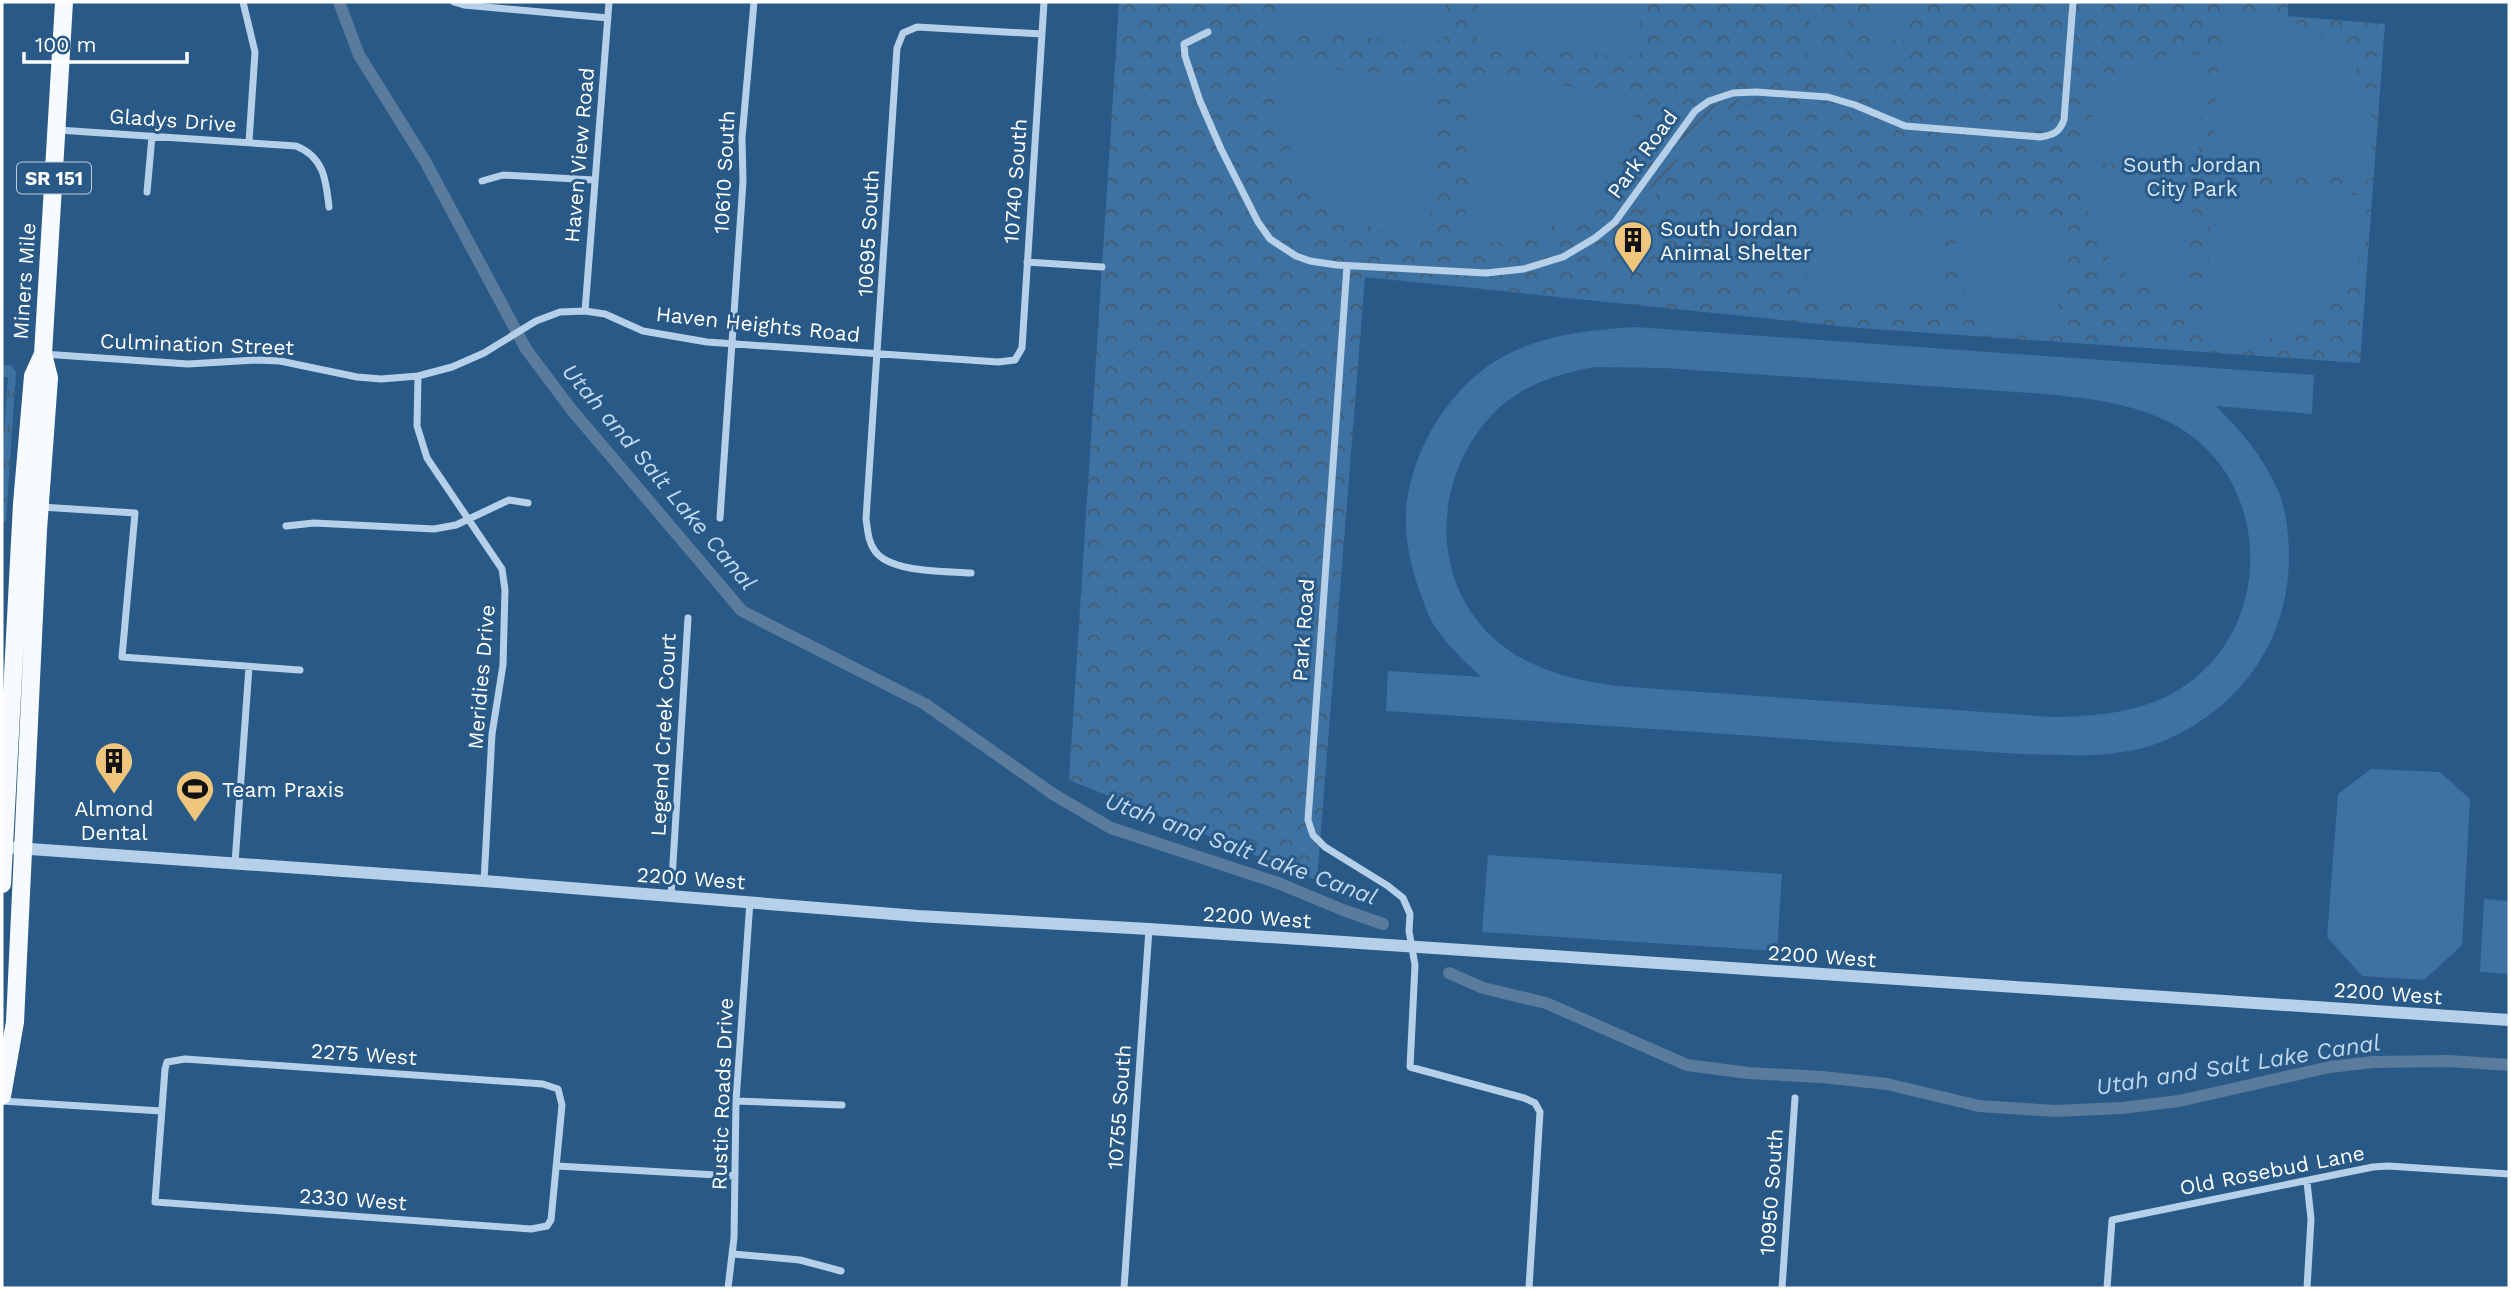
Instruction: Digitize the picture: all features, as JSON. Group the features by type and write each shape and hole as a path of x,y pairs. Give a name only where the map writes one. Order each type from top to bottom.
{"main road":[{"name":"Miners Mile","path":"24,849 40,507 49,378 43,354 64,2"},
{"name":"Miners Mile","path":"2,847 22,504 33,376 43,354"},
{"name":"SR 151","path":"2,847 2,884"},
{"name":"SR 151","path":"2,1099 15,1022 24,849"}],"street":[{"path":"243,2 255,51 249,142"},
{"path":"454,2 608,18"},
{"name":"Haven View Road","path":"585,311 609,2"},
{"name":"10610 South","path":"720,518 743,182 742,138 754,2"},
{"name":"10740 South","path":"1015,360 1022,348 1044,2"},
{"name":"Park Road","path":"1208,32 1184,44 1185,56 1210,125 1258,222 1270,239 1296,256 1310,261 1347,266 1486,273 1524,269 1563,257 1595,238 1615,222 1695,111 1709,101 1733,93 1756,92 1836,99 1905,126 2040,137 2053,135 2061,128 2064,120 2073,2"},
{"name":"10695 South","path":"971,573 902,567 887,561 877,554 869,539 866,519 897,48 904,33 917,27 1042,34"},
{"name":"Gladys Drive","path":"57,130 287,144 305,149 324,172 329,207"},
{"path":"147,192 152,136"},
{"path":"482,181 503,175 594,180"},
{"path":"1027,262 1102,267"},
{"name":"Park Road","path":"1347,266 1308,820 1313,835 1325,847 1388,886 1403,898 1410,914 1409,931 1415,965 1410,1068 1524,1098 1535,1103 1540,1112 1529,1288"},
{"name":"Haven Heights Road","path":"508,338 536,321 560,312 585,311 604,314 643,331 707,342 998,362 1015,360"},
{"name":"Culmination Street","path":"43,354 188,364 280,361 357,377 382,379 418,376 452,367 484,353 508,338"},
{"name":"Meridies Drive","path":"418,376 417,426 420,442 452,498 502,569 505,590 503,665 492,734 484,881"},
{"path":"286,526 314,523 434,529 470,520 509,500 527,503"},
{"path":"40,507 135,513 122,657 300,670"},
{"name":"Legend Creek Court","path":"671,896 688,618"},
{"path":"235,863 249,667"},
{"name":"2200 West","path":"2,847 750,901 918,916 2509,1020"},
{"name":"Rustic Roads Drive","path":"728,1288 733,1254 736,1101 750,901"},
{"name":"10755 South","path":"1124,1288 1149,929"},
{"name":"2275 West","path":"161,1111 167,1062 185,1059 543,1084 558,1089 562,1105 557,1166"},
{"name":"10950 South","path":"1782,1288 1795,1098"},
{"path":"2,1099 161,1111"},
{"path":"736,1101 842,1105"},
{"name":"2330 West","path":"161,1111 155,1202 531,1229 547,1226 554,1213 557,1166"},
{"path":"557,1166 735,1176"},
{"name":"Old Rosebud Lane","path":"2107,1288 2112,1220 2373,1167 2509,1174"},
{"path":"2306,1288 2311,1219 2307,1182"},
{"path":"733,1254 800,1260 841,1271"}],"green space":[{"name":"South Jordan City Park","path":"1119,2 2288,2 2288,16 2385,24 2360,363 1859,328 1365,277 1317,880 1069,780"},
{"path":"1285,2 1446,2 1444,37 1435,43 1280,31"},
{"path":"1477,2 1637,2 1641,32 1640,57 1483,47 1475,35"},
{"path":"1871,2 1910,2 1909,14 1870,11"},
{"path":"2223,14 2285,19 2351,53 2373,123 2369,180 2222,167 2212,157"},
{"path":"1810,16 1849,18 1848,36 1809,34"},
{"path":"1870,20 1909,22 1907,40 1869,38"},
{"path":"1808,43 1847,45 1846,63 1807,60"},
{"path":"1868,47 1907,50 1905,67 1867,65"},
{"path":"2185,53 2206,55 2198,157 2183,168 2082,162 2093,119 2112,86 2142,64"},
{"path":"1279,65 1433,77 1439,85 1429,240 1379,230 1336,207 1318,191 1302,172 1290,150 1282,125"},
{"path":"1482,79 1637,92 1632,127 1624,152 1592,198 1574,213 1533,234 1487,243 1463,242 1475,86"},
{"path":"1751,98 1750,106 1722,112 1705,124 1686,147 1643,214 1640,203 1681,139 1705,109 1730,99"},
{"path":"2086,175 2182,181 2193,194 2186,294 2162,290 2141,282 2123,272 2109,258 2090,221"},
{"path":"2219,185 2368,196 2365,243 2352,273 2338,293 2321,310 2301,324 2256,342 2206,347 2211,193"},
{"path":"1812,216 1945,224 1940,302 1805,293"},
{"path":"2016,221 2061,224 2067,232 2064,278 2053,333 2019,332 2003,327 1976,309 1959,281 1955,249 1960,226"},
{"path":"1635,327 2314,375 2312,414 2216,406 2242,433 2264,463 2284,510 2289,553 2287,584 2271,641 2257,666 2239,688 2193,726 2148,746 2112,753 2019,754 1386,711 1388,671 1481,677 1448,644 1432,622 1417,584 1409,551 1407,500 1413,475 1421,451 1448,405 1485,368 1521,348 1585,332","holes":["1596,367 1664,368 2046,394 2117,404 2167,421 2183,430 2211,454 2232,483 2245,516 2250,551 2248,587 2238,621 2220,652 2195,678 2180,689 2164,698 2129,710 2073,716 2054,717 1617,686 1573,678 1532,664 1507,649 1481,626 1463,598 1451,568 1447,536 1448,504 1457,472 1471,442 1492,415 1514,396 1540,382"]},
{"path":"2,365 11,365 16,372 4,523 2,463 8,377 2,377"},
{"path":"2371,769 2440,772 2470,799 2462,945 2424,980 2362,976 2327,937 2338,794"},
{"path":"1488,855 1782,874 1777,951 1482,932"},
{"path":"2484,899 2509,901 2509,974 2480,972"}],"waterway":[{"name":"Utah and Salt Lake Canal","path":"339,2 359,55 425,161 526,349 571,409 742,611 925,704 1053,794 1111,828 1278,883 1383,924"},
{"name":"Utah and Salt Lake Canal","path":"1449,973 1483,988 1546,1003 1687,1065 1748,1073 1887,1084 1979,1106 2055,1111 2122,1108 2179,1101 2330,1067 2373,1062 2449,1061 2509,1065"}],"place":[{"name":"South Jordan Animal Shelter","path":"1633,274"},
{"name":"Almond Dental","path":"114,795"},
{"name":"Team Praxis","path":"195,823"}]}
